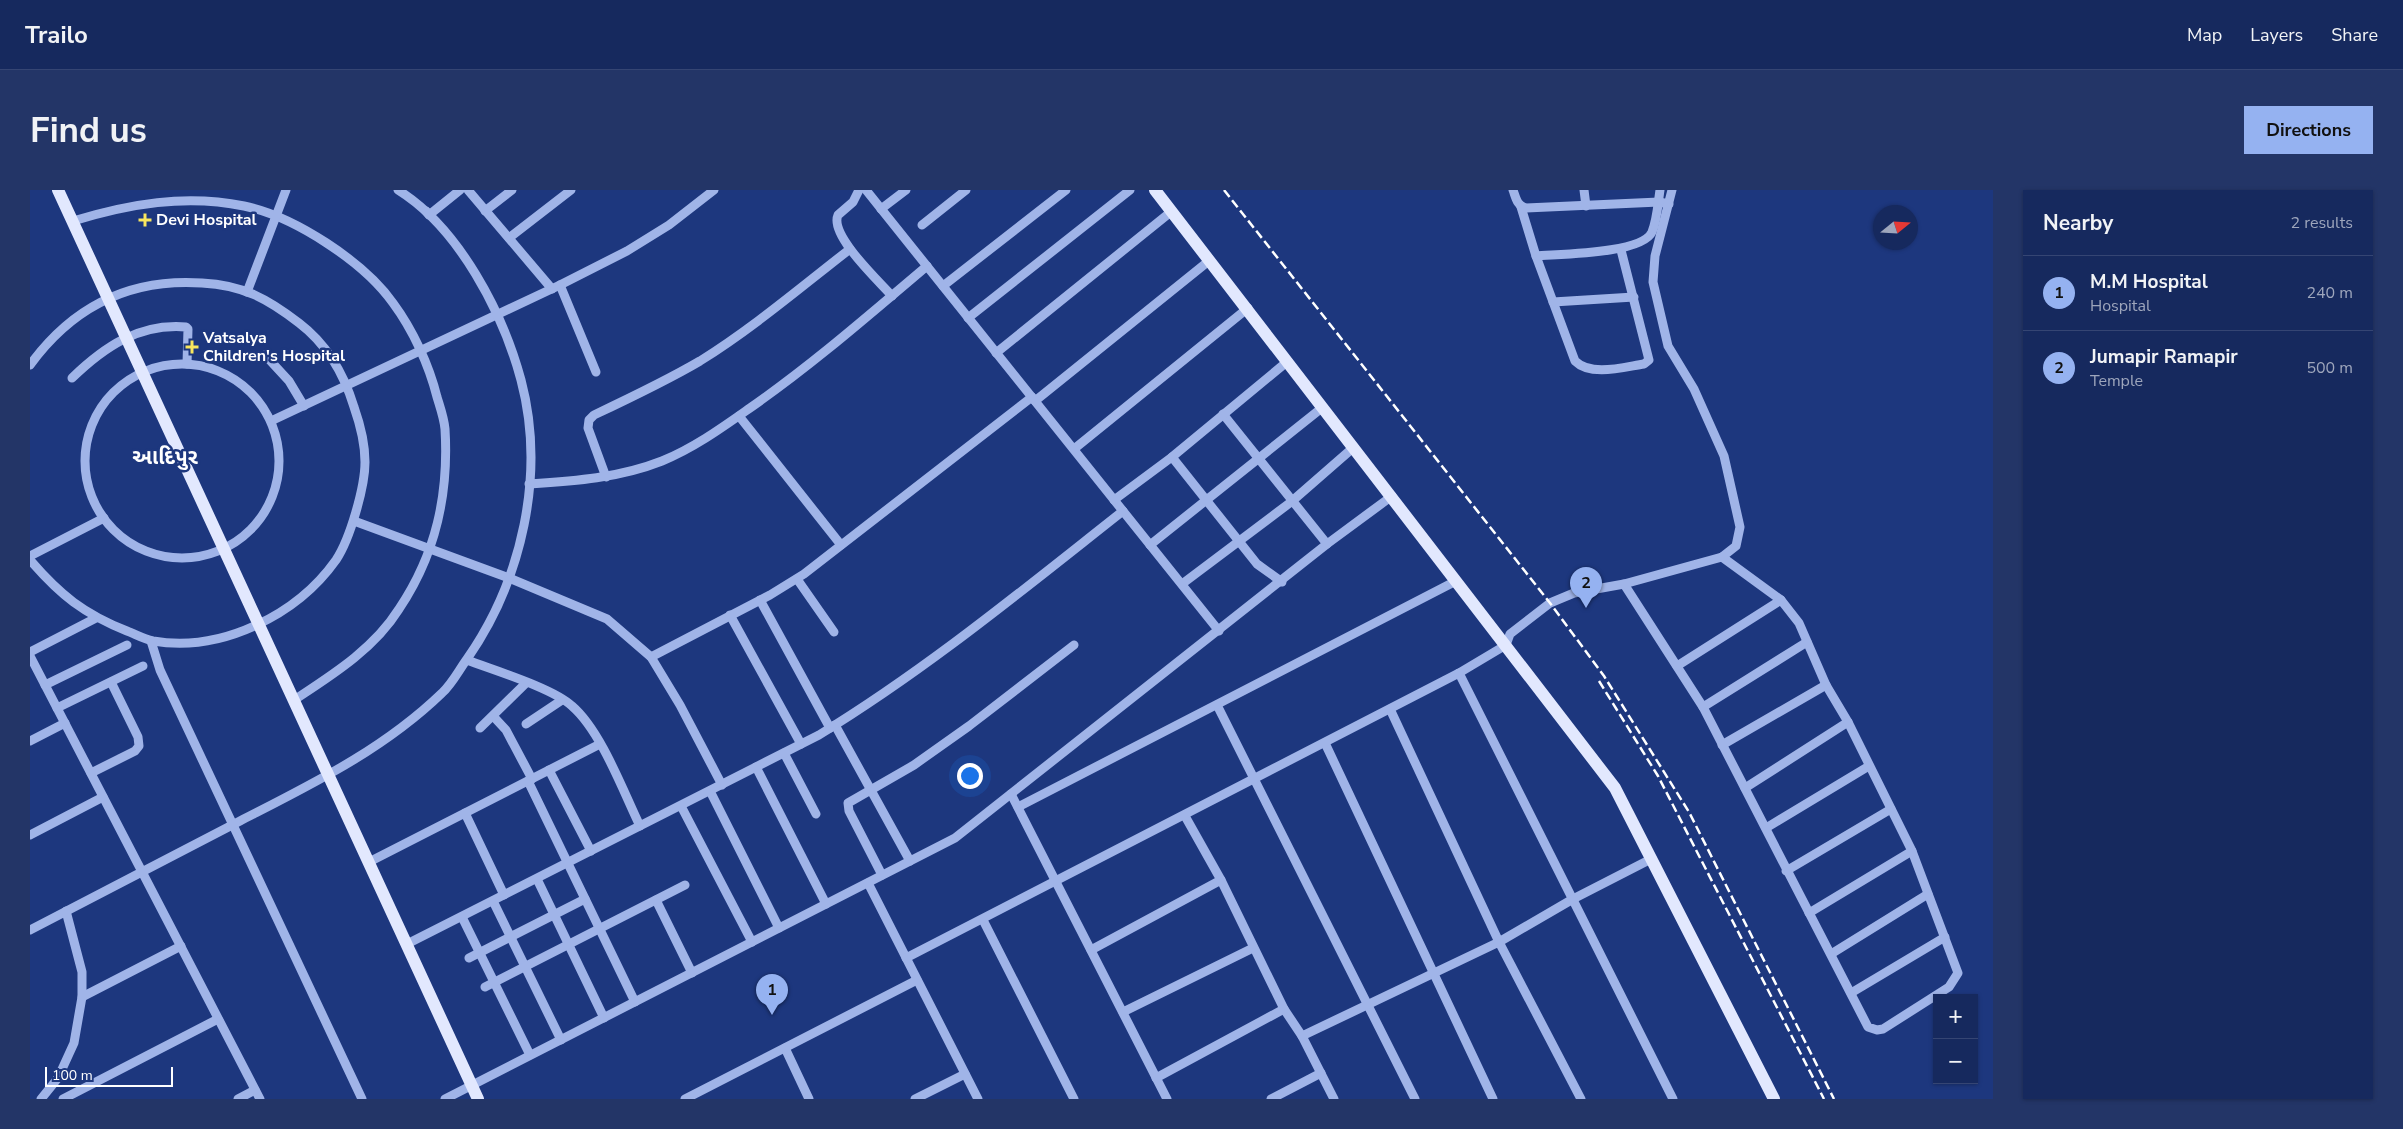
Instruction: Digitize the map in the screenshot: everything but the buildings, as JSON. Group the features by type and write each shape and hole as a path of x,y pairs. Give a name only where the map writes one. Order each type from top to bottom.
{"main road":[{"path":"51,190 105,299 470,1091 478,1099"},
{"path":"58,190 105,299"},
{"path":"1156,190 1615,788 1774,1099"},
{"path":"256,626 294,700 326,777 407,944 470,1091"}],"street":[{"path":"247,292 286,190"},
{"path":"398,190 430,215"},
{"path":"30,930 326,777 402,730 445,690 467,660 499,607 517,558 528,504 530,453 526,398 515,357 498,314 460,251 410,190"},
{"path":"430,215 460,190"},
{"path":"468,190 509,238 556,287 596,372"},
{"path":"486,211 512,190"},
{"path":"509,238 571,190"},
{"path":"271,421 556,287 647,239 714,190"},
{"path":"860,190 854,202 836,219 838,232 850,249 892,296"},
{"path":"866,190 1219,631"},
{"path":"881,209 906,190"},
{"path":"922,225 966,190"},
{"path":"943,286 1066,190"},
{"path":"968,318 1130,190"},
{"path":"1513,190 1521,207 1536,256 1575,361 1586,367 1604,369 1644,364 1649,360 1621,250"},
{"path":"1584,190 1586,206"},
{"path":"1536,256 1621,250 1644,240 1651,233 1660,190"},
{"path":"906,958 1255,780 1459,673 1506,645 1510,634 1550,603 1574,593 1624,584 1722,557 1736,546 1740,527 1724,456 1694,389 1668,346 1654,282 1654,256 1672,190"},
{"path":"73,222 112,209 159,202 200,200 245,206 276,217 326,242 360,268 393,303 420,351 433,380 445,426 446,477 435,539 418,578 398,611 369,644 342,668 294,700"},
{"path":"1521,207 1658,202 1669,204"},
{"path":"996,353 1172,211"},
{"path":"606,477 588,428 589,420 594,415 700,360 752,324 850,249"},
{"path":"651,657 797,579 1034,399 1210,260"},
{"path":"529,484 595,480 662,461 687,448 739,416 789,381 927,266"},
{"path":"30,365 47,342 74,318 105,299 146,285 178,281 236,287 272,303 313,334 332,357 347,385 360,424 365,463 354,521 337,558 312,587 284,609 256,626 223,637 192,642 151,640 96,618 66,596 30,560"},
{"path":"1553,302 1634,297"},
{"path":"1074,449 1248,308"},
{"path":"72,378 100,352 123,338 168,326 186,326 189,332 187,364"},
{"path":"265,355 289,381 304,406"},
{"path":"1114,500 1172,456 1288,361"},
{"path":"187,364 219,371 246,387 259,401 271,421 279,450 280,470 276,488 261,519 247,534 221,551 195,558 176,559 157,556 139,548 119,535 104,518 89,489 85,468 89,432 98,412 110,396 139,373 159,366 187,364"},
{"path":"1150,545 1323,407"},
{"path":"1223,414 1291,502 1327,544"},
{"path":"739,416 841,545"},
{"path":"1182,584 1291,502 1354,447"},
{"path":"1172,456 1257,564 1282,582"},
{"path":"445,1099 470,1091 530,1055 955,838 1282,582 1327,544 1392,496"},
{"path":"407,944 784,753 865,708 928,664 1123,511"},
{"path":"30,556 104,518"},
{"path":"354,521 509,578 606,619 651,657 722,784"},
{"path":"1624,584 1703,707 1868,1027 1877,1030 1883,1028 1949,987 1956,979 1958,973 1912,851 1848,722 1826,685 1799,623 1781,600 1722,557"},
{"path":"797,579 834,632"},
{"path":"1018,807 1456,581"},
{"path":"760,600 910,861"},
{"path":"1677,666 1781,600"},
{"path":"730,616 801,744"},
{"path":"30,652 96,618"},
{"path":"151,640 160,670 362,1099"},
{"path":"1703,707 1808,642"},
{"path":"45,685 127,645"},
{"path":"882,875 847,806 851,801 914,765 969,726 1074,645"},
{"path":"30,656 260,1099"},
{"path":"467,660 526,683 571,705 587,722 600,744 640,826"},
{"path":"57,708 143,666"},
{"path":"1459,673 1673,1099"},
{"path":"91,774 135,751 138,746 138,737 111,682"},
{"path":"480,728 526,683"},
{"path":"1722,745 1826,685"},
{"path":"526,724 562,700"},
{"path":"1217,705 1415,1099"},
{"path":"1390,709 1499,942 1581,1099"},
{"path":"493,716 506,730 567,863 635,1002"},
{"path":"1745,788 1848,722"},
{"path":"30,740 65,723"},
{"path":"1324,743 1494,1099"},
{"path":"368,862 600,744"},
{"path":"784,753 816,814"},
{"path":"1766,828 1869,766"},
{"path":"756,767 826,904"},
{"path":"549,770 591,851"},
{"path":"710,791 779,928"},
{"path":"1011,794 1167,1099"},
{"path":"30,835 103,798"},
{"path":"681,806 752,942"},
{"path":"1786,871 1891,810"},
{"path":"465,813 504,895"},
{"path":"1185,816 1221,880 1284,1009 1302,1036 1334,1099"},
{"path":"1809,913 1912,851"},
{"path":"1302,1036 1499,942 1572,899 1651,859"},
{"path":"537,879 604,1018"},
{"path":"1091,950 1221,880"},
{"path":"868,883 978,1099"},
{"path":"485,987 685,885"},
{"path":"1831,954 1928,894"},
{"path":"469,958 585,899"},
{"path":"493,900 561,1040"},
{"path":"656,900 692,973"},
{"path":"41,1099 58,1078 74,1043 82,997 82,972 66,911"},
{"path":"462,917 530,1055"},
{"path":"983,920 1074,1099"},
{"path":"1851,993 1945,937"},
{"path":"82,997 181,946"},
{"path":"1123,1012 1253,948"},
{"path":"685,1099 917,980"},
{"path":"1156,1078 1284,1009"},
{"path":"63,1099 218,1019"},
{"path":"785,1048 809,1099"},
{"path":"1271,1099 1321,1073"},
{"path":"915,1099 965,1074"},
{"path":"238,1099 255,1090"}],"railway":[{"path":"1224,190 1550,603 1604,676 1689,812 1834,1099"},
{"path":"1599,681 1658,776 1824,1099"}],"place":[{"name":"Devi Hospital","path":"145,220"},
{"name":"Vatsalya Children's Hospital","path":"192,347"},
{"name":"Jumapir Ramapir","path":"1586,608"},
{"name":"M.M Hospital","path":"772,1015"}],"district":[{"name":"આદિપુર","path":"165,457"}]}
